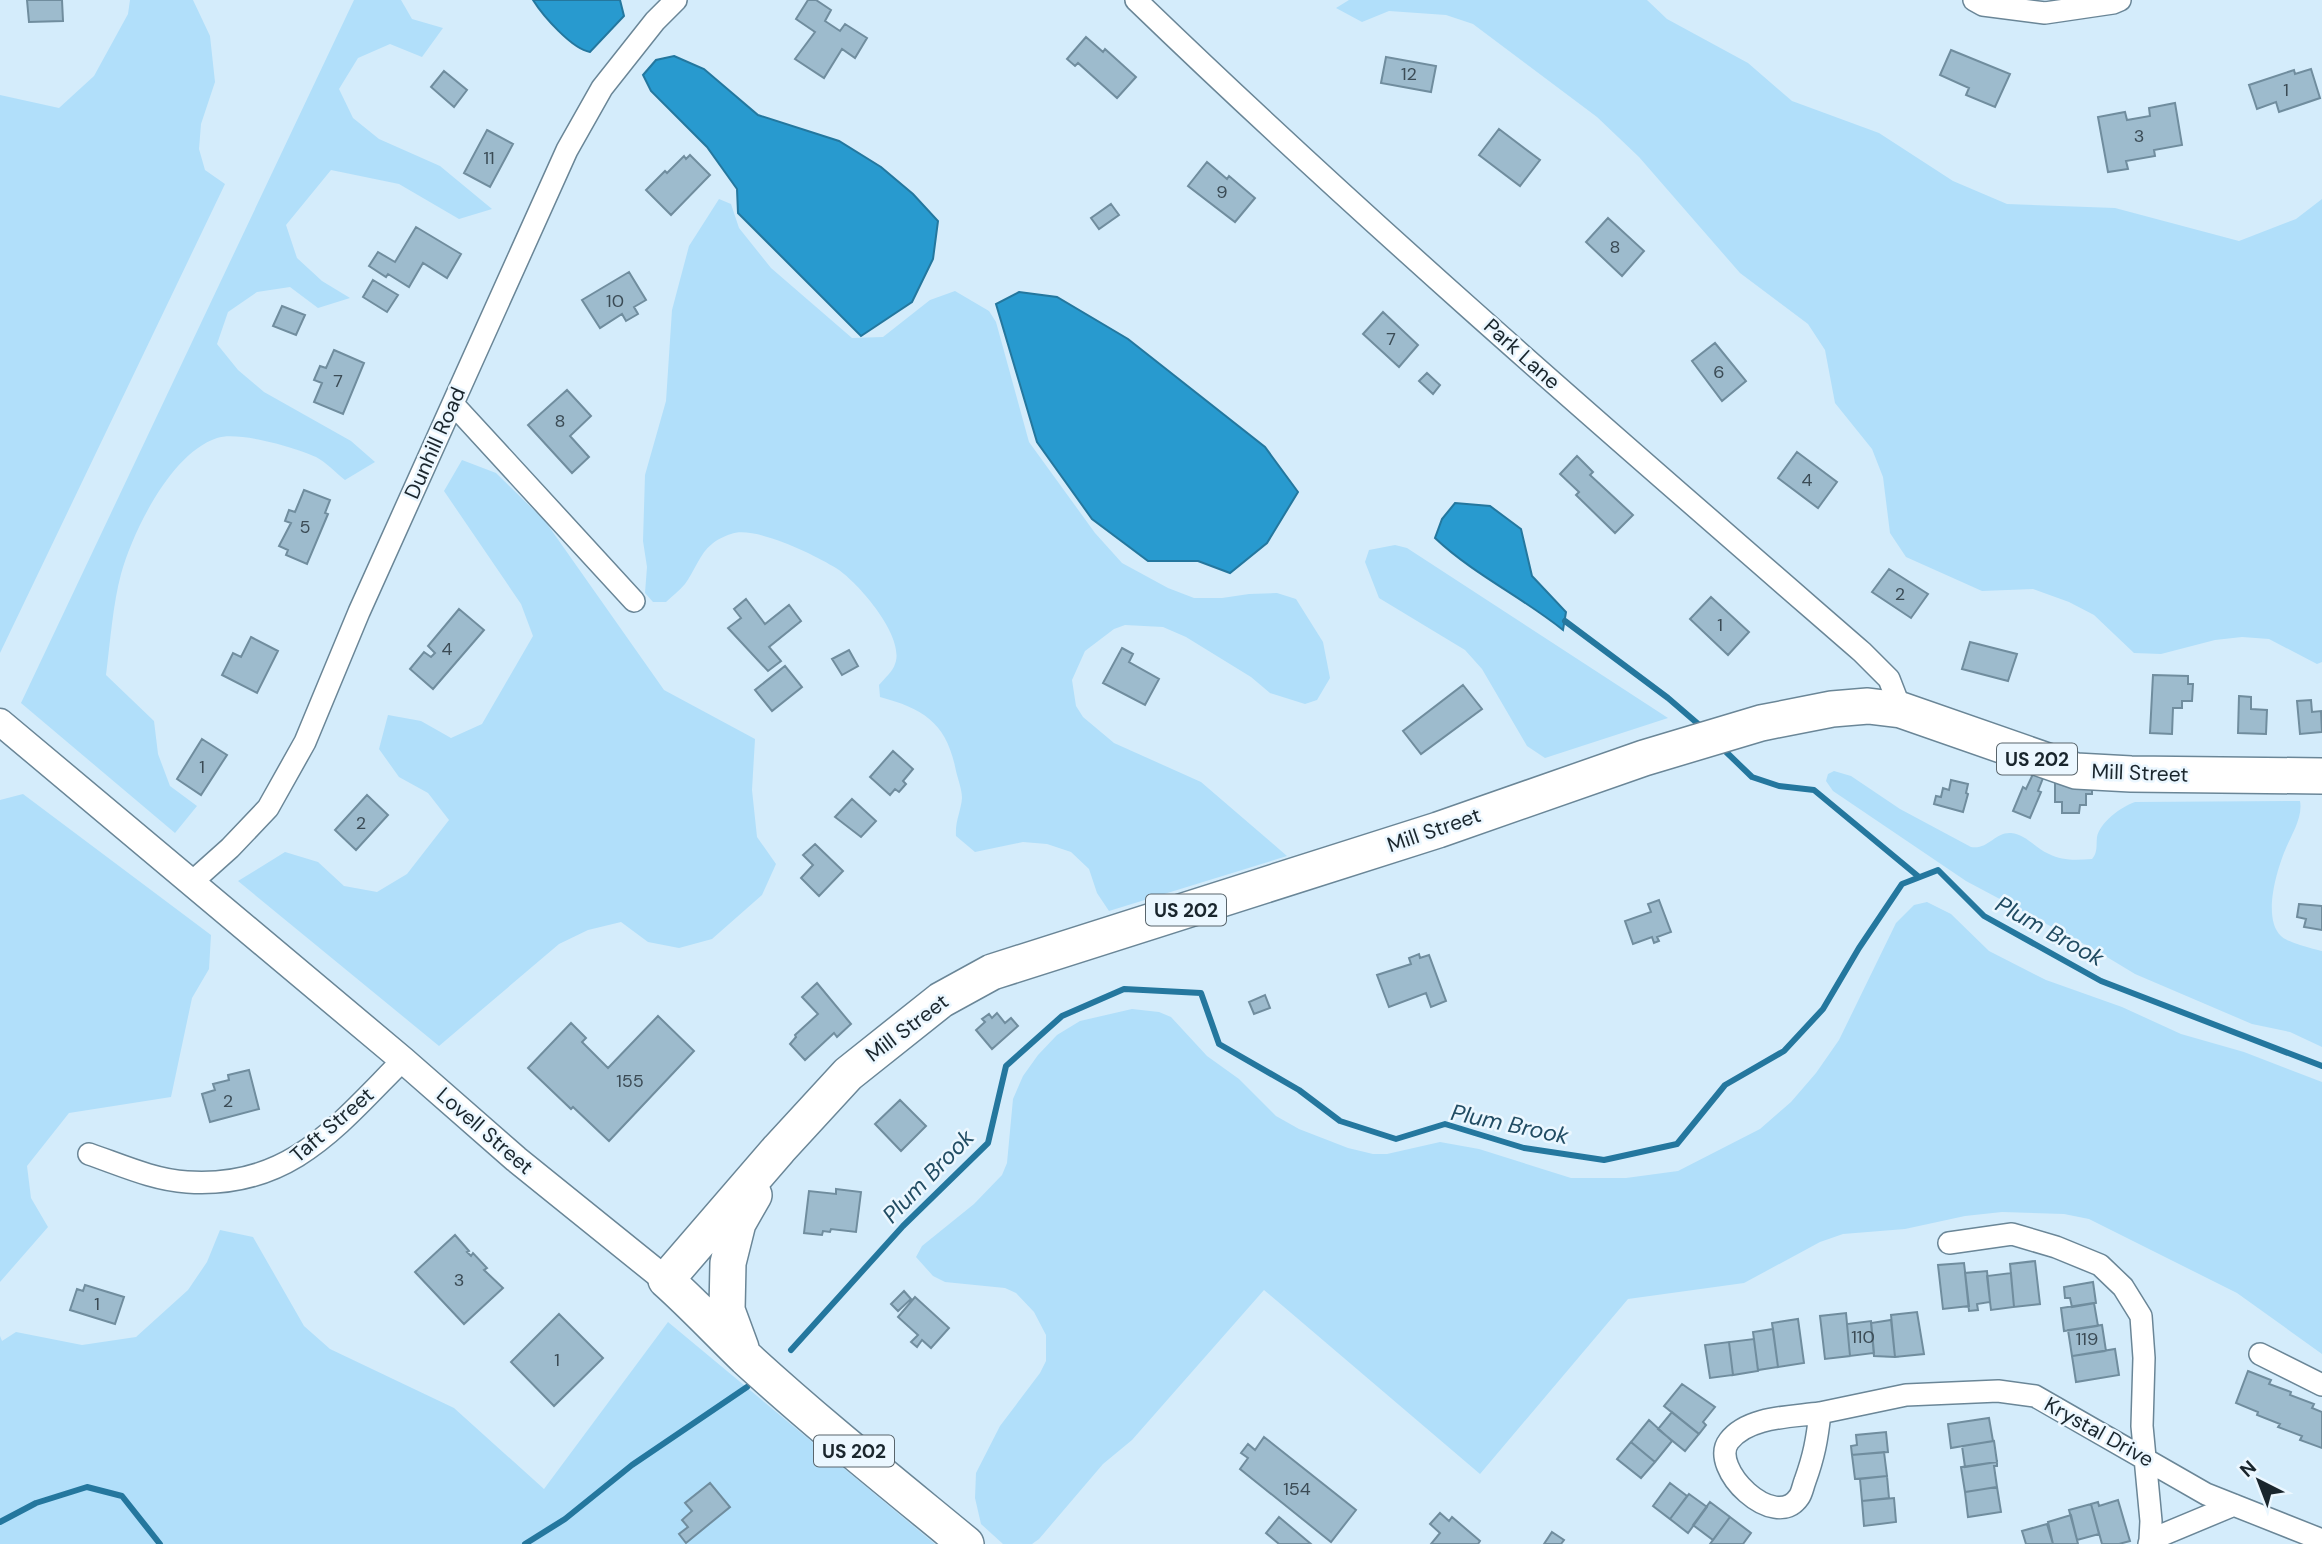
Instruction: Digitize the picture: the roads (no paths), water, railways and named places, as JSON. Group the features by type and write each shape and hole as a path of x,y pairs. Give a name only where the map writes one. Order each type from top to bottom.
{"main road":[{"name":"Mill Street","path":"666,1280 848,1074 941,1000 992,972 1438,830 1644,758 1761,723 1832,709 1868,706 1901,710 2076,771 2322,776"},
{"name":"US 202","path":"744,1356 727,1310 728,1263 738,1223 779,1149"},
{"name":"Lovell Street","path":"666,1280 699,1309 744,1356 966,1544"}],"street":[{"name":"Dunhill Road","path":"192,882 230,848 268,808 305,742 359,612 568,150 598,95 655,21 676,0"},
{"name":"Park Lane","path":"1136,0 1377,225 1616,439 1863,652 1889,679 1901,710"},
{"path":"1974,0 1983,5 2045,13 2120,0"},
{"path":"453,404 634,601"},
{"name":"Lovell Street","path":"0,722 403,1060 516,1160 666,1280"},
{"name":"Taft Street","path":"89,1154 145,1174 186,1182 254,1177 285,1165 312,1147 336,1127 403,1060"},
{"path":"1949,1243 2012,1234 2056,1247 2100,1265 2123,1287 2141,1317 2144,1358 2142,1426 2151,1521 2150,1542 2234,1505"},
{"path":"2260,1354 2322,1385"},
{"name":"Krystal Drive","path":"1820,1413 1816,1453 1798,1498 1784,1507 1754,1500 1738,1482 1725,1460 1727,1442 1757,1422 1820,1413 1906,1395 1998,1391 2035,1396 2206,1494 2322,1540"}],"water":[{"path":"533,0 620,0 624,16 590,52 567,38"},
{"path":"674,56 704,69 758,115 839,141 881,167 913,194 938,221 933,259 912,302 861,336 738,213 737,189 707,147 651,91 643,75 656,60"},
{"path":"1019,292 1057,297 1128,339 1265,447 1298,492 1267,543 1230,573 1198,561 1148,561 1092,519 1037,442 996,304"},
{"path":"1455,503 1490,506 1521,529 1532,576 1566,612 1563,630 1465,563 1435,538 1442,519"}],"waterway":[{"path":"1565,621 1668,698 1704,729"},
{"path":"1721,747 1752,777 1779,786 1814,790 1919,877"},
{"name":"Plum Brook","path":"791,1350 903,1226 988,1143 1006,1066 1062,1016 1124,989 1201,993 1219,1044 1299,1090 1340,1121 1396,1139 1445,1124 1524,1148 1604,1160 1677,1144 1725,1085 1784,1051 1823,1009 1859,948 1902,884 1938,870 1984,916 2101,981 2322,1066"},
{"name":"Plum Brook","path":"525,1544 565,1519 632,1465 747,1387"},
{"name":"Plum Brook","path":"0,1522 36,1503 87,1487 122,1496 160,1544"}]}
